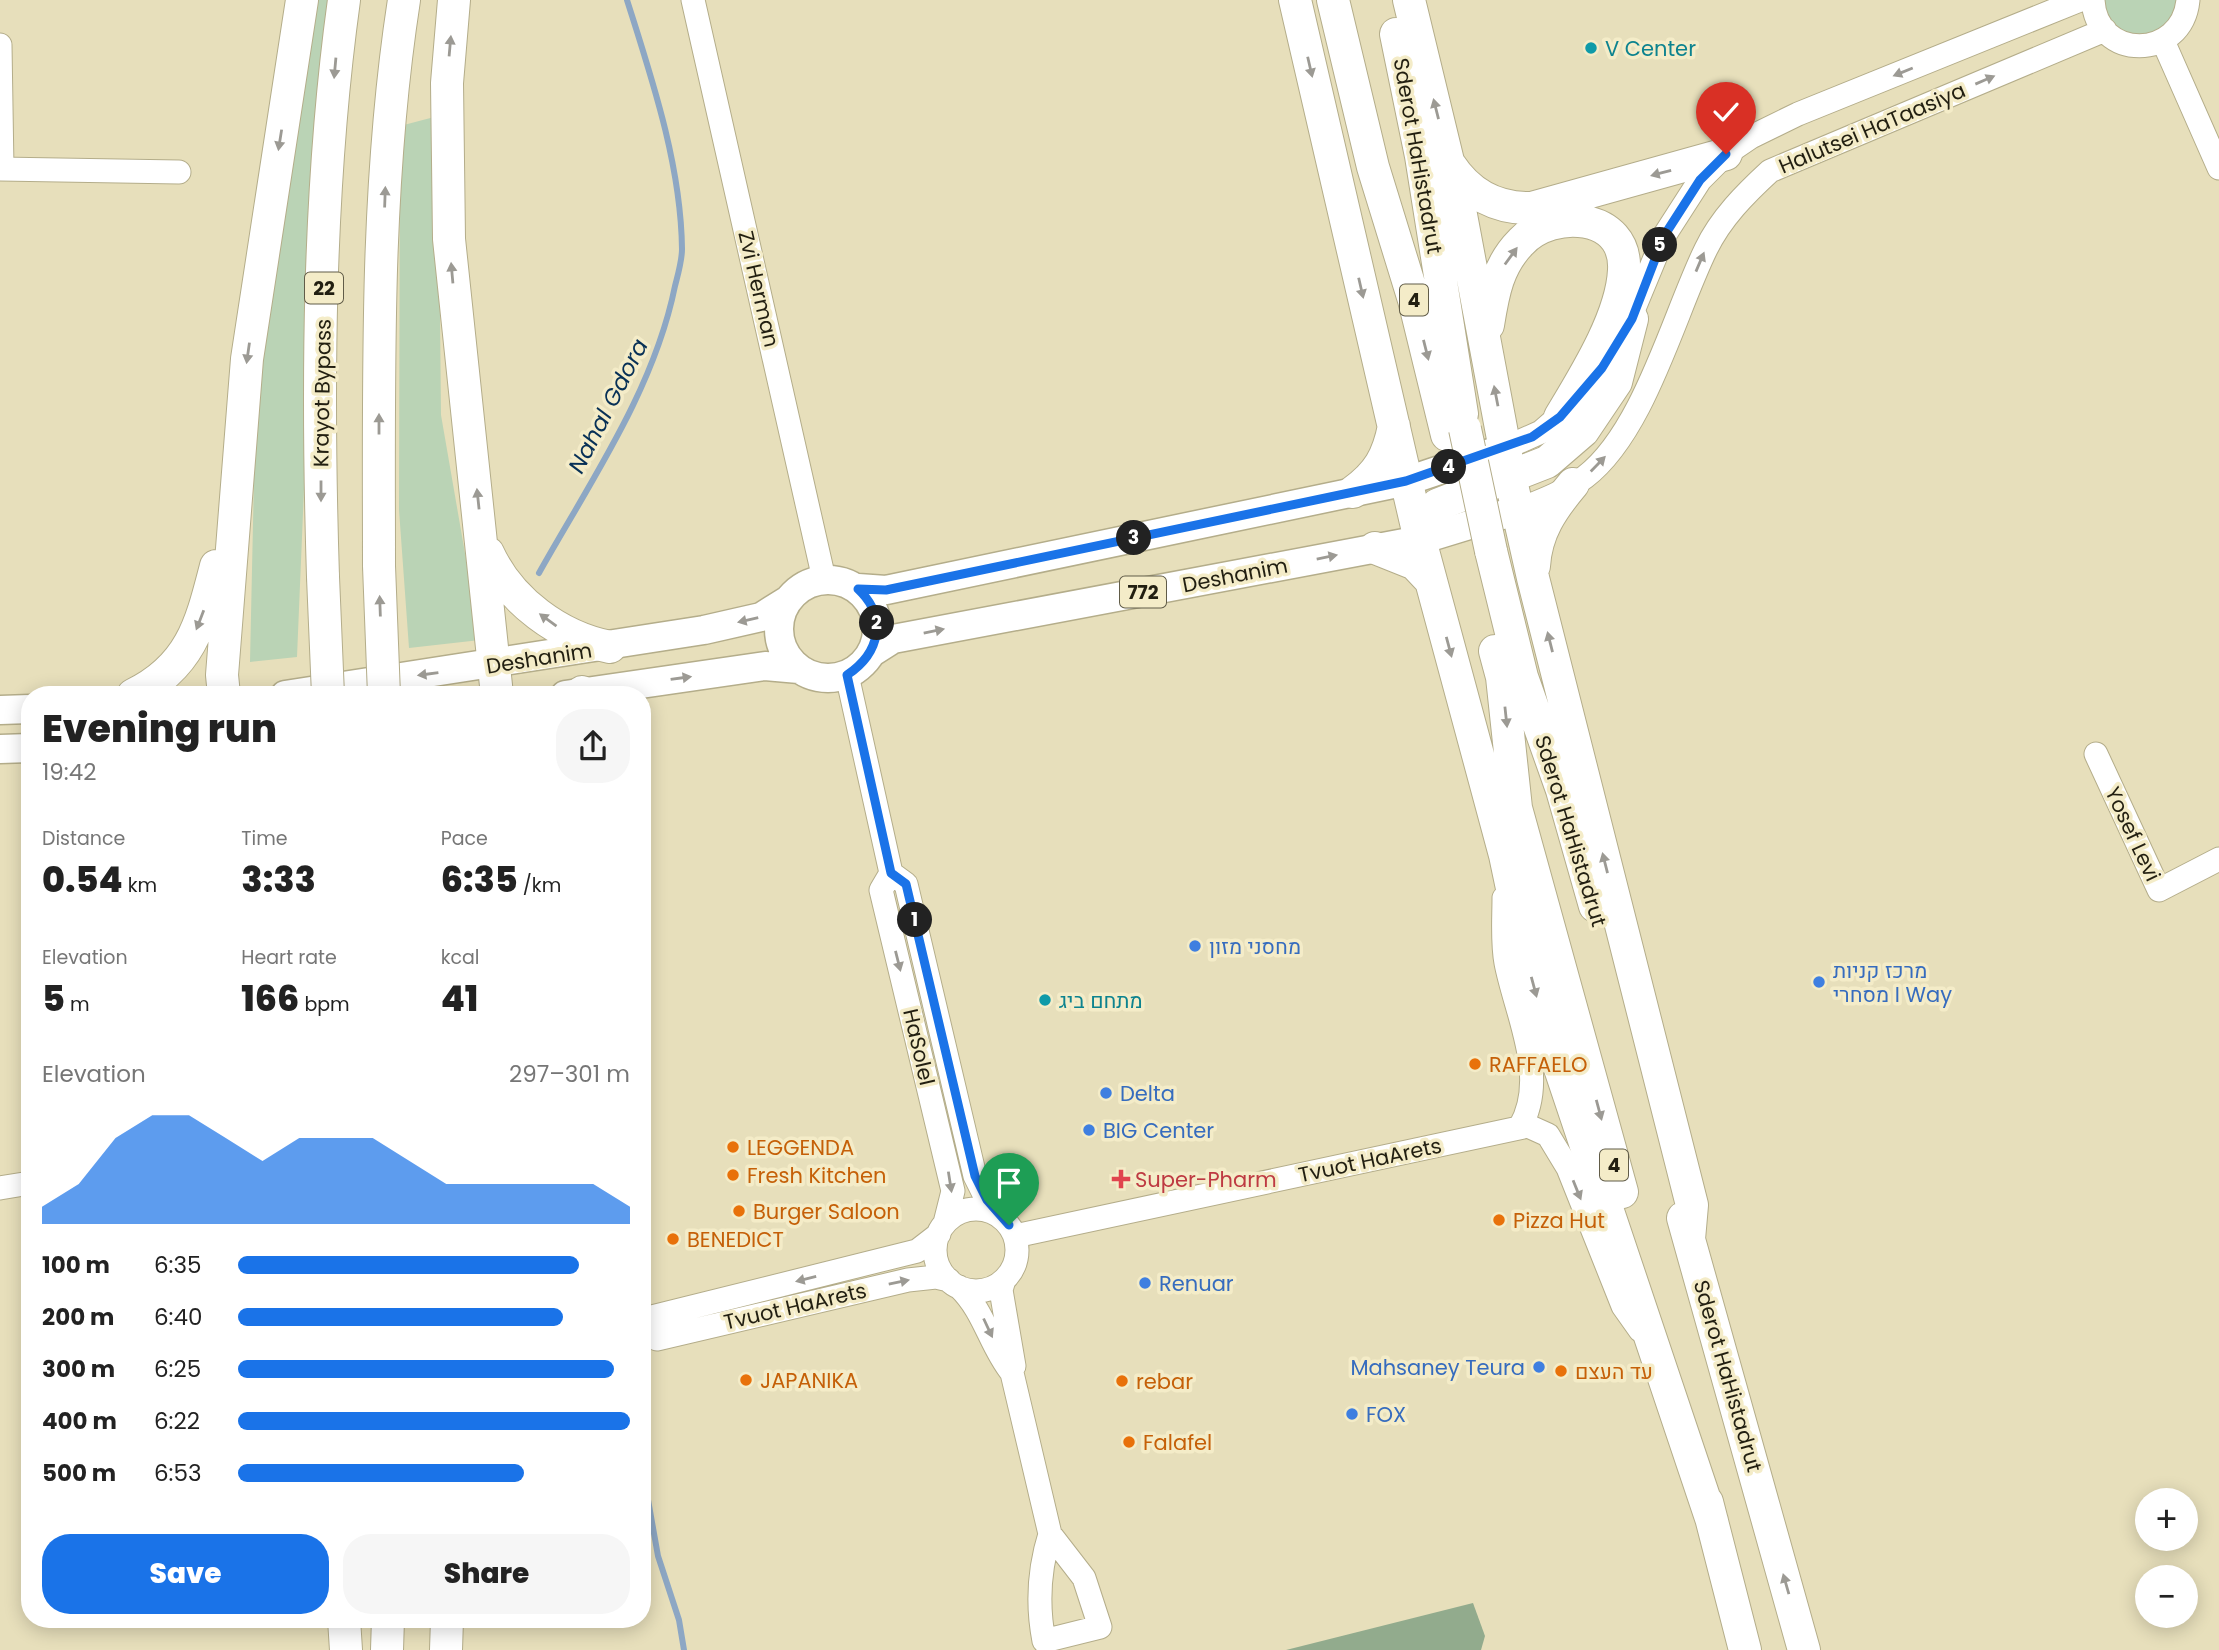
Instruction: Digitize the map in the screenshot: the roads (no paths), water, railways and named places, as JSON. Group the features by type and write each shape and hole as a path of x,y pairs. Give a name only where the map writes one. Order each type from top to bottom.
{"highway":[{"path":"223,686 247,359 302,0"},
{"name":"Krayot Bypass","path":"328,686 320,386 327,183 336,55 344,0"},
{"path":"384,686 379,566 379,387 387,159 395,59 404,0"},
{"path":"454,0 447,83 449,239 497,680"},
{"path":"1295,0 1420,541 1504,855 1533,988 1712,1521"},
{"name":"Sderot HaHistadrut","path":"1333,0 1373,167 1414,300 1502,677 1516,808 1745,1650"},
{"name":"Sderot HaHistadrut","path":"1389,0 1435,160 1441,294 1491,551 1522,677 1562,790 1804,1650"},
{"path":"1409,0 1435,160 1485,343 1533,578 1692,1205 1689,1238"},
{"path":"1435,160 1478,194 1500,205 1532,208 1726,154"},
{"path":"1485,343 1497,279 1522,240 1543,226 1559,221 1585,221 1611,232 1623,253 1623,280 1601,342 1560,417"},
{"path":"1420,541 1421,526 1437,505 1508,462 1546,462 1566,449 1601,409 1622,365 1632,319"},
{"path":"1353,492 1370,480 1384,462 1394,425"},
{"path":"149,686 165,677 193,638 207,598 237,483"},
{"path":"1533,578 1536,548 1544,525 1573,484"},
{"path":"483,542 509,587 534,610 576,638 610,647"},
{"path":"1375,548 1415,564 1431,581"},
{"path":"345,1628 346,1650"},
{"path":"387,1650 388,1628"}],"main road":[{"path":"858,589 876,615 877,638 871,653 861,666 847,675 817,677 799,669 784,651 780,639 781,613 788,600 810,582 836,580 858,589 886,590 1508,462"},
{"name":"Deshanim","path":"871,653 893,639 1420,541 1518,510"},
{"name":"Deshanim","path":"412,686 497,680 610,647 761,617 788,600"},
{"name":"Deshanim","path":"629,686 765,666 799,669"},
{"path":"0,710 21,709"},
{"path":"0,749 21,748"}],"street":[{"name":"Zvi Herman","path":"693,0 824,579"},
{"name":"Halutsei HaTaasiya","path":"1508,462 1560,417 1602,368 1632,319 1664,236 1700,180 1726,154 1751,137 1798,114 2080,0"},
{"path":"2093,0 2095,14 2105,30 2126,44 2151,45 2163,41 2179,27 2188,0"},
{"name":"Halutsei HaTaasiya","path":"1518,510 1573,484 1605,456 1633,415 1664,351 1707,247 1738,201 1770,171 2105,30"},
{"path":"2163,41 2219,168"},
{"path":"0,45 1,169 179,172"},
{"name":"HaSolel","path":"847,675 891,873 906,884 975,1176 987,1200 1001,1217"},
{"name":"Yosef Levi","path":"2096,754 2159,890 2219,859"},
{"path":"1504,855 1505,961 1532,1072 1531,1100 1520,1127 1540,1130 1553,1141 1568,1168 1623,1306 1653,1349"},
{"name":"HaSolel","path":"891,873 881,890 953,1191 942,1228"},
{"name":"Tvuot HaArets","path":"1015,1236 1520,1127"},
{"path":"0,1188 21,1184"},
{"path":"1012,1373 1015,1362 1001,1290 1016,1259 1015,1236 1001,1217 979,1209 968,1210 942,1228 937,1259 954,1283 979,1308 1004,1363 1012,1373 1050,1534"},
{"name":"Tvuot HaArets","path":"651,1318 916,1251 942,1228"},
{"name":"Tvuot HaArets","path":"651,1337 657,1339 908,1280 936,1277 954,1283"},
{"path":"954,1283 983,1290 1004,1280"}],"waterway":[{"name":"Nahal Gdora","path":"539,573 599,470 636,399 665,324 679,272 682,249 680,217 671,154 627,0"},
{"name":"Nahal Gdora","path":"651,1517 658,1556 679,1620 684,1650"}],"place":[{"name":"V Center","path":"1591,48"},
{"name":"מחסני מזון","path":"1195,946"},
{"name":"מרכז קניות מסחרי I Way","path":"1819,982"},
{"name":"מתחם ביג","path":"1045,1000"},
{"name":"RAFFAELO","path":"1475,1064"},
{"name":"Delta","path":"1106,1093"},
{"name":"BIG Center","path":"1089,1130"},
{"name":"LEGGENDA","path":"733,1147"},
{"name":"Fresh Kitchen","path":"733,1175"},
{"name":"Super-Pharm","path":"1121,1179"},
{"name":"Burger Saloon","path":"739,1211"},
{"name":"Pizza Hut","path":"1499,1220"},
{"name":"BENEDICT","path":"673,1239"},
{"name":"Renuar","path":"1145,1283"},
{"name":"Mahsaney Teura","path":"1539,1367"},
{"name":"עד העצם","path":"1561,1371"},
{"name":"JAPANIKA","path":"746,1380"},
{"name":"rebar","path":"1122,1381"},
{"name":"FOX","path":"1352,1414"},
{"name":"Falafel","path":"1129,1442"}]}
